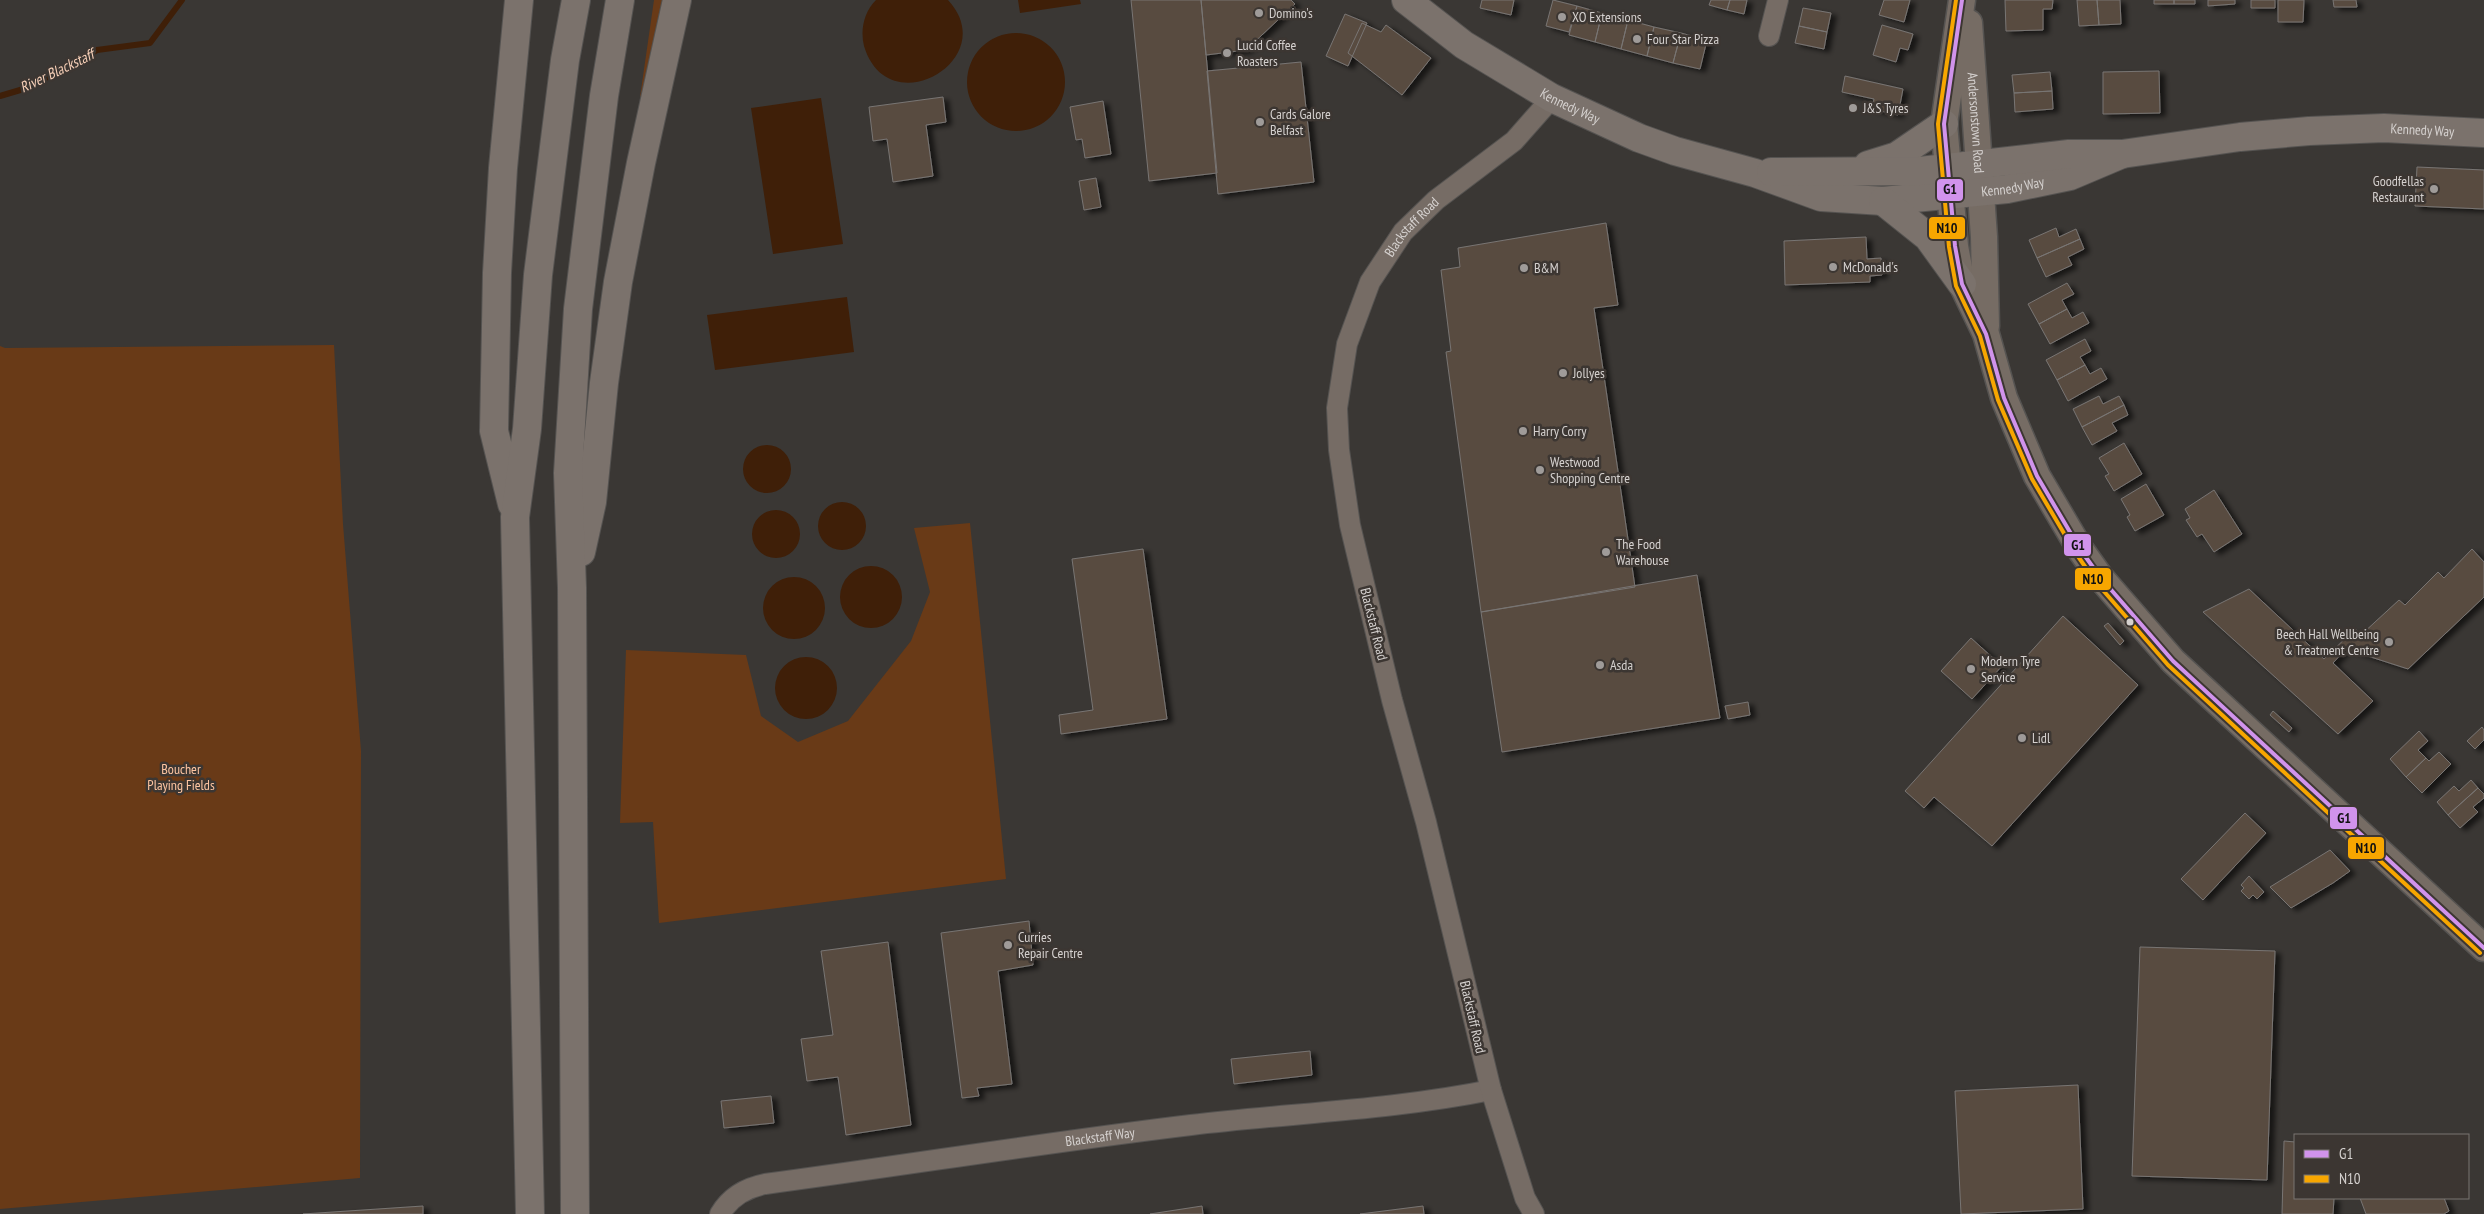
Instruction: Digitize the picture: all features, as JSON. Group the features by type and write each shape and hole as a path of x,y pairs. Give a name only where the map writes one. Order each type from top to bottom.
{"highway":[{"path":"515,517 494,431 497,274 503,168 519,0"},
{"path":"530,1214 515,517 527,429 539,265 565,60 576,0"},
{"path":"575,1214 572,588 568,473 578,309 604,96 620,0"},
{"path":"572,588 592,502 604,383 618,282 641,162 677,0"},
{"name":"Kennedy Way","path":"1406,0 1464,45 1552,98 1640,138 1675,151 1755,173 1821,197 1883,201 1948,181 1980,165 2069,154 2122,154 2240,137 2309,131 2384,128 2484,133"},
{"path":"1852,170 1897,156 1944,124"},
{"name":"Kennedy Way","path":"1755,173 1852,170 1900,172 1948,181 1981,192 2029,185 2070,176 2122,154"},
{"path":"1883,201 1928,237 1962,284"}],"main road":[{"name":"Andersonstown Road","path":"1962,0 1944,124 1948,181 1962,284 1986,334 2004,398 2037,476 2080,549 2120,602 2173,661 2484,948"},
{"name":"Andersonstown Road","path":"1967,0 1980,165 1986,334"}],"street":[{"path":"1769,36 1778,0"},
{"name":"Blackstaff Road","path":"1534,1214 1525,1198 1490,1090 1431,841 1392,700 1350,525 1339,450 1337,408 1347,344 1370,282 1403,232 1436,200 1514,141 1552,98"},
{"name":"Blackstaff Way","path":"720,1214 738,1194 752,1187 765,1184 942,1161 1054,1142 1193,1125 1368,1108 1490,1090"}],"green space":[{"path":"654,0 667,0 649,84 640,97"},
{"name":"Boucher Playing Fields","path":"334,345 343,524 361,751 360,1178 0,1209 0,346 5,348"},
{"path":"970,523 1006,879 659,923 653,822 620,823 626,650 746,655 761,716 798,742 848,721 911,641 930,592 914,528"}],"shaded area":[{"path":"876,0 948,0 961,22 961,43 952,62 936,75 916,82 895,81 877,69 864,46 863,40 864,22 868,10"},
{"path":"1018,0 1080,0 1081,4 1020,13"},
{"path":"1016,33 1035,37 1051,47 1061,63 1065,82 1061,101 1051,117 1035,127 1016,131 997,127 981,117 971,101 967,82 971,63 981,47 997,37"},
{"path":"821,98 843,244 773,254 751,108"},
{"path":"847,297 854,352 715,370 707,315"},
{"path":"762,445 772,445 784,452 791,464 791,474 784,486 772,493 762,493 754,489 747,482 743,474 743,464 747,456 754,449"},
{"path":"837,502 847,502 859,509 866,521 866,531 859,543 847,550 837,550 829,546 822,539 818,531 818,521 822,513 829,506"},
{"path":"771,510 781,510 790,514 796,520 800,534 796,548 790,554 781,558 771,558 762,554 756,548 752,539 752,529 756,520 762,514"},
{"path":"871,566 883,568 893,575 900,585 902,597 900,609 893,619 883,626 871,628 859,626 849,619 842,609 840,597 842,585 849,575 859,568"},
{"path":"794,577 806,579 816,586 823,596 825,608 823,620 816,630 806,637 794,639 782,637 772,630 765,620 763,608 765,596 772,586 782,579"},
{"path":"806,657 818,659 828,666 835,676 837,688 835,700 828,710 818,717 806,719 794,717 784,710 777,700 775,688 777,676 784,666 794,659"}],"building":[{"path":"1131,0 1201,0 1217,173 1149,181"},
{"path":"1201,0 1291,0 1295,4 1246,50 1206,55"},
{"path":"1482,0 1514,0 1511,15 1480,8"},
{"path":"1553,0 1577,6 1569,32 1546,26"},
{"path":"1711,0 1730,0 1727,10 1709,5"},
{"path":"1730,0 1747,0 1744,14 1727,10"},
{"path":"1884,0 1910,0 1904,22 1879,15"},
{"path":"2005,0 2053,0 2052,9 2043,9 2043,30 2006,31"},
{"path":"2077,0 2097,0 2099,25 2079,26"},
{"path":"2097,0 2120,0 2121,24 2099,25"},
{"path":"2154,0 2174,0 2174,4 2154,4"},
{"path":"2174,0 2195,0 2195,4 2174,4"},
{"path":"2208,0 2235,0 2235,4 2208,6"},
{"path":"2251,0 2275,0 2275,8 2251,8"},
{"path":"2278,0 2304,0 2303,22 2278,22"},
{"path":"2333,0 2356,0 2357,7 2334,7"},
{"path":"1577,6 1602,13 1595,42 1569,35"},
{"path":"1803,8 1831,13 1827,32 1799,26"},
{"path":"1602,13 1628,20 1621,49 1595,42"},
{"path":"1345,14 1367,23 1348,66 1326,56"},
{"path":"1628,20 1654,27 1647,56 1621,49"},
{"path":"1362,23 1381,32 1386,25 1431,58 1402,95 1348,53"},
{"path":"1882,25 1913,34 1908,50 1900,48 1896,62 1873,55"},
{"path":"1799,26 1827,32 1824,49 1795,43"},
{"path":"1654,27 1681,33 1673,63 1647,56"},
{"path":"1681,33 1707,40 1700,69 1673,63"},
{"name":"Cards Galore Belfast","path":"1301,62 1314,182 1218,194 1207,71"},
{"path":"2159,71 2160,113 2103,114 2103,72"},
{"path":"2050,72 2052,91 2014,93 2012,75"},
{"path":"1845,76 1903,89 1898,115 1872,109 1874,99 1842,92"},
{"path":"2052,91 2053,109 2015,112 2014,93"},
{"path":"943,97 946,122 926,125 933,176 893,182 887,139 873,141 869,107"},
{"path":"1103,101 1111,154 1085,158 1082,139 1076,140 1070,107"},
{"path":"2417,167 2484,170 2484,209 2415,206"},
{"path":"1096,178 1101,207 1084,210 1079,181"},
{"name":"Westwood Shopping Centre","path":"1606,223 1618,305 1594,308 1635,587 1481,612 1446,352 1451,351 1441,270 1460,267 1458,248"},
{"path":"2056,228 2059,237 2076,229 2080,239 2037,258 2029,240"},
{"name":"McDonald's","path":"1866,237 1867,259 1881,258 1882,275 1870,276 1870,282 1785,285 1784,241"},
{"path":"2080,239 2084,249 2068,257 2072,265 2046,277 2037,258"},
{"path":"2067,283 2074,294 2062,300 2067,309 2039,324 2028,304"},
{"path":"2067,309 2072,318 2083,312 2089,323 2050,344 2039,324"},
{"path":"2085,339 2091,351 2080,357 2085,365 2057,380 2046,360"},
{"path":"2085,365 2090,374 2101,368 2107,379 2068,401 2057,380"},
{"path":"2099,396 2103,404 2119,396 2124,405 2082,427 2073,409"},
{"path":"2124,405 2128,415 2112,423 2117,431 2092,445 2082,427"},
{"path":"2124,443 2142,474 2114,491 2105,476 2109,474 2099,458"},
{"path":"2146,484 2164,515 2135,531 2127,517 2130,515 2121,499"},
{"path":"2214,490 2242,534 2214,552 2202,534 2197,537 2186,520 2190,518 2185,509"},
{"path":"1143,549 1167,719 1061,734 1059,715 1093,710 1072,559"},
{"name":"Beech Hall Wellbeing & Treatment Centre","path":"2472,549 2484,562 2484,597 2408,669 2346,649 2333,663 2373,701 2338,734 2203,612 2249,589 2324,659 2355,629 2362,634 2399,600 2405,605 2438,572 2444,578"},
{"name":"Asda","path":"1697,575 1720,718 1502,752 1481,612"},
{"name":"Lidl","path":"2063,616 2138,685 1992,846 1934,797 1924,808 1905,791"},
{"path":"2108,623 2124,641 2120,645 2104,626"},
{"name":"Modern Tyre Service","path":"1971,638 2002,666 1972,699 1941,671"},
{"path":"1748,702 1750,715 1728,719 1725,706"},
{"path":"2273,711 2292,728 2289,732 2270,715"},
{"path":"2482,727 2484,730 2484,740 2475,749 2467,741"},
{"path":"2419,731 2428,741 2418,750 2426,758 2406,777 2390,759"},
{"path":"2439,752 2451,764 2422,793 2406,777 2426,758 2429,761"},
{"path":"2471,780 2478,788 2448,815 2437,802 2454,786 2459,791"},
{"path":"2478,788 2484,794 2484,798 2473,807 2478,812 2460,828 2448,815"},
{"path":"2245,813 2266,833 2203,900 2181,879"},
{"path":"2330,850 2350,871 2333,883 2291,908 2270,887"},
{"path":"2249,876 2264,892 2257,899 2253,895 2249,899 2241,891 2244,888 2241,885"},
{"path":"1029,921 1033,965 998,971 1012,1084 977,1088 979,1096 962,1098 941,933"},
{"path":"888,942 911,1125 846,1135 838,1077 807,1081 801,1039 833,1035 821,951"},
{"path":"2140,947 2275,951 2267,1180 2132,1176"},
{"path":"1310,1051 1312,1075 1234,1084 1231,1059"},
{"path":"2078,1085 2083,1209 1961,1214 1955,1091"},
{"path":"771,1096 774,1123 724,1128 721,1101"},
{"path":"2284,1141 2294,1142 2294,1199 2334,1199 2333,1214 2282,1214"},
{"path":"2360,1199 2444,1199 2449,1211 2444,1214 2366,1214"},
{"path":"423,1206 423,1214 303,1214"},
{"path":"1202,1206 1203,1214 1150,1214"},
{"path":"1423,1206 1424,1214 1360,1214"}],"waterway":[{"name":"River Blackstaff","path":"0,96 27,88 97,50 150,43 182,0"}],"transit line":[{"name":"N10","path":"1956,0 1938,124 1949,247 1956,286 1980,336 1998,400 2032,479 2075,552 2095,581 2168,665 2480,953"},
{"name":"G1","path":"1962,0 1944,124 1955,246 1962,284 1986,334 2004,398 2037,476 2080,549 2100,577 2173,661 2484,948"}],"place":[{"name":"Domino's","path":"1259,13"},
{"name":"XO Extensions","path":"1562,17"},
{"name":"Four Star Pizza","path":"1637,39"},
{"name":"Lucid Coffee Roasters","path":"1227,53"},
{"name":"J&S Tyres","path":"1853,108"},
{"name":"Cards Galore Belfast","path":"1260,122"},
{"name":"Goodfellas Restaurant","path":"2434,189"},
{"name":"McDonald's","path":"1833,267"},
{"name":"B&M","path":"1524,268"},
{"name":"Jollyes","path":"1563,373"},
{"name":"Harry Corry","path":"1523,431"},
{"name":"Westwood Shopping Centre","path":"1540,470"},
{"name":"The Food Warehouse","path":"1606,552"},
{"name":"Beech Hall Wellbeing & Treatment Centre","path":"2389,642"},
{"name":"Asda","path":"1600,665"},
{"name":"Modern Tyre Service","path":"1971,669"},
{"name":"Lidl","path":"2022,738"},
{"name":"Curries Repair Centre","path":"1008,945"}]}
